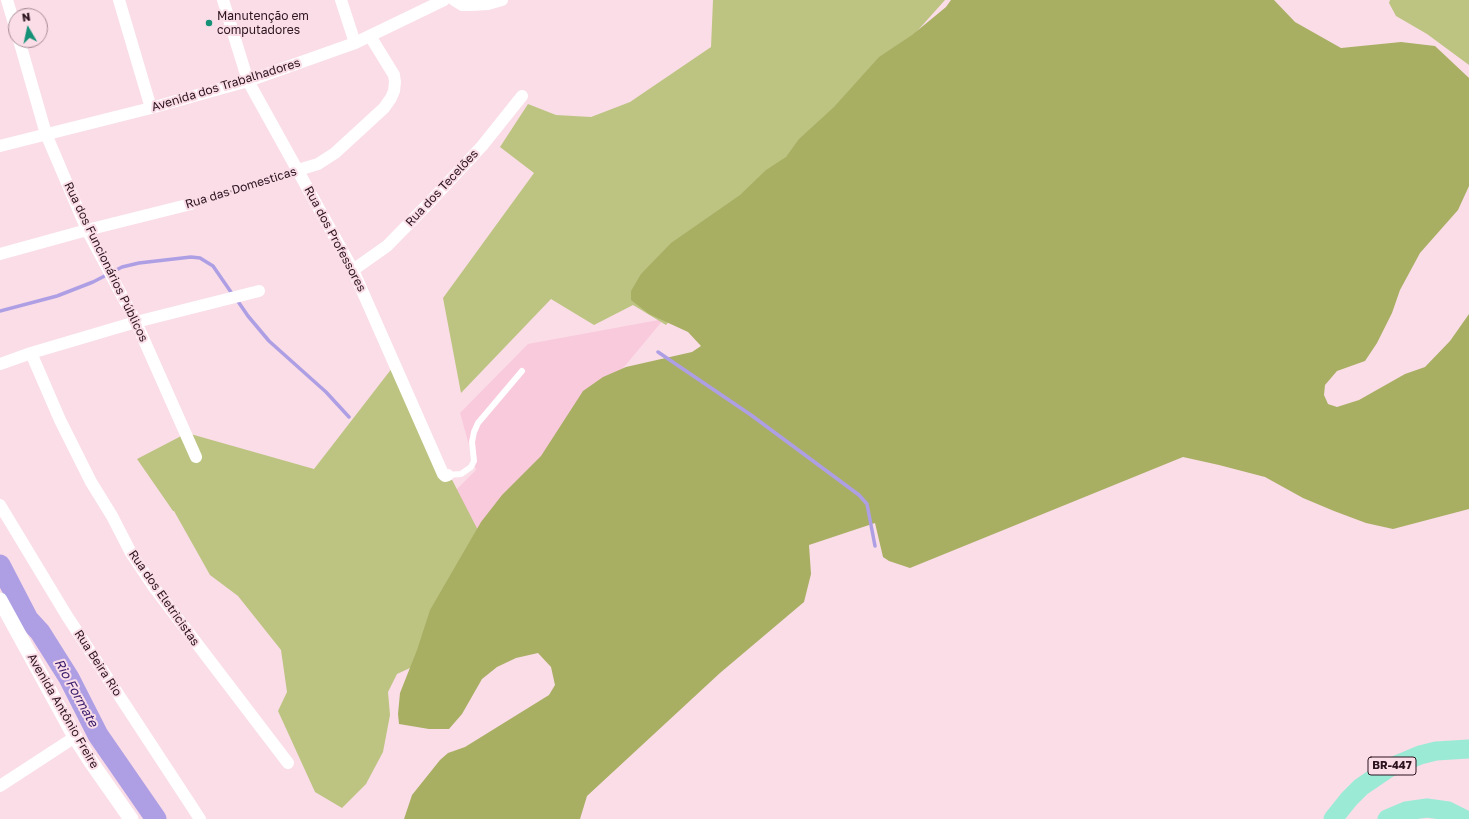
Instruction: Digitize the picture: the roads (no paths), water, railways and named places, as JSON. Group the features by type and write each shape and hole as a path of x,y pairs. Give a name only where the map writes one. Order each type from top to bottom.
{"main road":[{"name":"BR-447","path":"1333,819 1361,787 1388,768 1420,755 1436,751 1469,748"},
{"path":"1386,819 1406,811 1427,808 1448,811 1464,819"}],"street":[{"path":"119,0 151,108"},
{"name":"Rua dos Professores","path":"223,0 248,81 353,270 444,474 445,476 448,474"},
{"path":"341,0 355,43"},
{"name":"Avenida dos Trabalhadores","path":"0,146 151,108 248,81 355,43 444,0"},
{"path":"454,0 462,5 488,4 502,0"},
{"name":"Rua das Domesticas","path":"298,170 318,164 335,152 384,108 391,98 394,92 394,75 370,36"},
{"name":"Rua dos Funcionários Públicos","path":"21,48 46,134 87,230 136,322 196,457"},
{"name":"Rua dos Tecelões","path":"353,270 387,246 429,203 482,146 522,96"},
{"name":"Rua das Domesticas","path":"0,254 191,204"},
{"path":"0,364 31,353 136,322 259,291"},
{"name":"Rua dos Eletricistas","path":"31,353 60,420 91,482 112,516 131,553 152,586 288,763"},
{"name":"Rua Beira Rio","path":"0,505 67,616 200,819"},
{"name":"Avenida Antônio Freire","path":"0,600 75,737 131,819"},
{"path":"0,786 75,737"}],"lane":[{"path":"448,474 461,474 471,467 474,461 472,442 478,423 522,371"}],"waterway":[{"path":"0,311 57,296 93,282 122,267 139,263 191,257 200,258 213,266 233,295"},
{"path":"237,300 269,341 326,392 349,417"},
{"path":"658,352 751,415 859,495 867,504 875,546"},
{"name":"Rio Formate","path":"0,565 28,619 40,632 69,678 98,735 156,819"}],"place":[{"name":"Manutenção em computadores","path":"209,23"}]}
